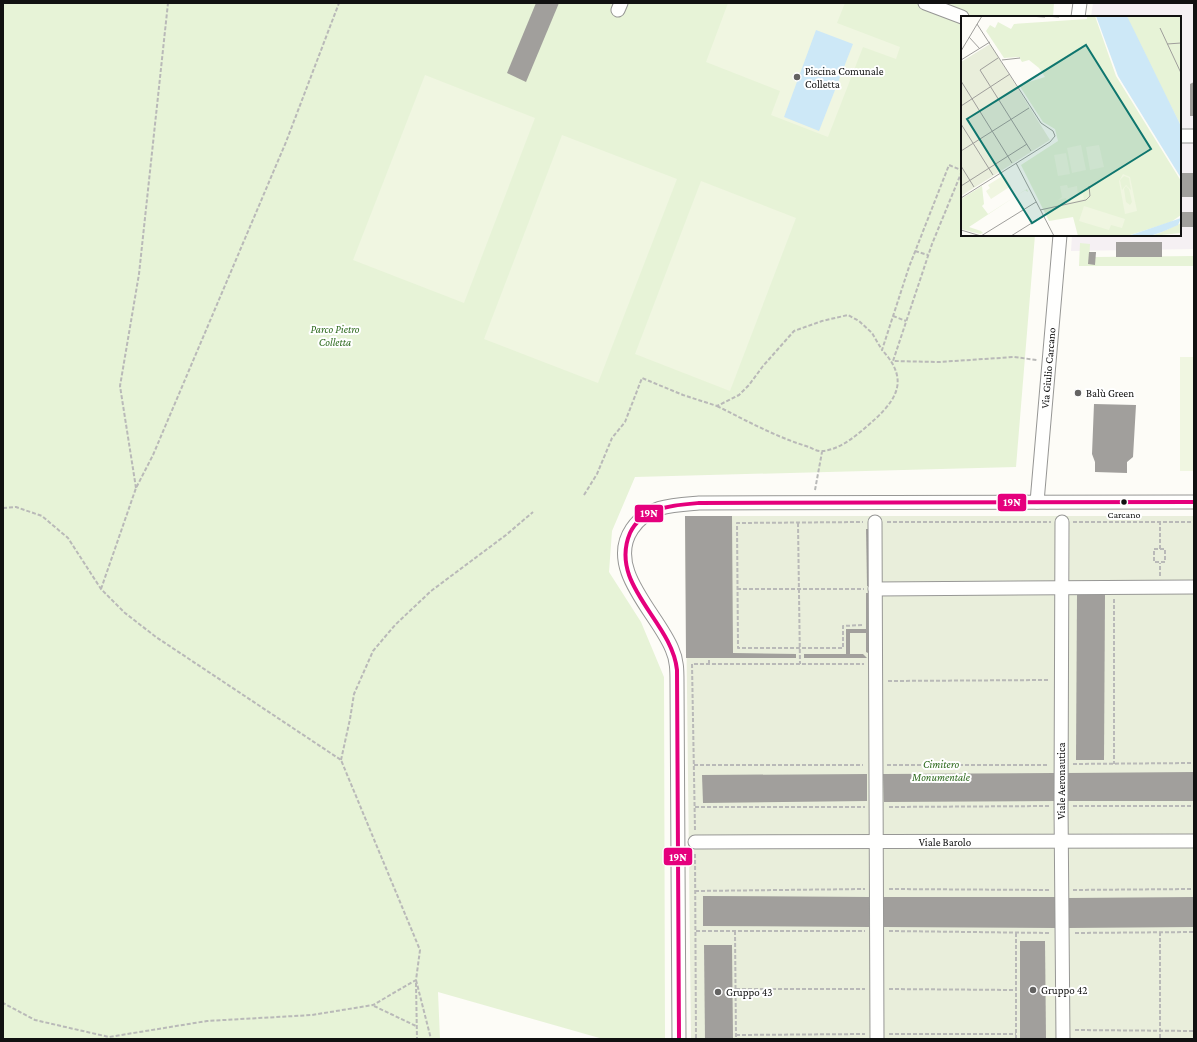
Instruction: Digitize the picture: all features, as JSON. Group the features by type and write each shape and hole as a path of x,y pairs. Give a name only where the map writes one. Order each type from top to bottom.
{"street":[{"path":"925,3 961,17"},
{"path":"1078,16 1080,3"},
{"path":"1181,136 1194,136"},
{"name":"Via Giulio Carcano","path":"1037,502 1060,236"},
{"path":"679,1039 676,660 668,639 627,572 624,547 628,535 635,524 645,514 670,505 699,503 1194,502"},
{"path":"875,522 877,1039"},
{"name":"Viale Aeronautica","path":"1062,522 1061,806 1063,1035"},
{"path":"875,589 1194,587"},
{"name":"Viale Barolo","path":"695,842 876,843 1194,841"}],"path":[{"path":"136,488 120,386 139,274 168,3"},
{"path":"101,589 136,488 154,455 286,142 339,3"},
{"path":"882,350 915,250 949,165 961,170"},
{"path":"892,361 928,255 961,172"},
{"path":"915,250 928,255"},
{"path":"584,495 597,474 612,438 625,422 642,378 682,395 716,406 783,439 822,452 846,443 885,410 894,398 898,382 892,361 882,350 872,334 859,320 848,315 822,321 794,331 739,395 716,406"},
{"path":"893,316 906,321"},
{"path":"892,361 939,362 1014,357 1049,362"},
{"path":"812,502 822,452"},
{"path":"3,508 16,507 42,516 68,538 101,589 125,613 156,637 340,760 420,950 416,980 417,1039"},
{"path":"340,760 350,719 354,694 373,651 395,625 431,591 506,535 533,512"},
{"path":"1160,522 1160,549"},
{"path":"862,618 862,626 843,626 843,648 738,648 737,523 1194,522"},
{"path":"798,523 800,664"},
{"path":"1154,549 1160,549 1165,549 1165,562 1154,562 1154,549"},
{"path":"862,581 862,596"},
{"path":"1114,587 1114,764"},
{"path":"737,589 875,589"},
{"path":"709,658 709,664"},
{"path":"692,664 876,664"},
{"path":"876,681 1061,679"},
{"path":"694,765 1194,763"},
{"path":"695,807 1194,806"},
{"path":"695,891 876,889 1194,889"},
{"path":"696,931 1062,933 1194,932"},
{"path":"735,931 736,1039"},
{"path":"1016,932 1016,1039"},
{"path":"1160,932 1160,1039"},
{"path":"3,1002 35,1020 109,1037 207,1021 312,1015 373,1006 416,980"},
{"path":"416,980 431,1039"},
{"path":"373,1006 416,1026"},
{"path":"1063,1035 1194,1031"}],"shaded area":[{"path":"1093,3 1194,3 1194,249 1071,251 1072,236 1181,236 1181,16 1091,16"}],"green space":[{"name":"Parco Pietro Colletta","path":"3,3 1054,3 1053,16 961,16 961,236 1035,236 1016,467 635,477 612,531 609,572 641,622 664,677 665,1039 603,1039 438,992 440,1039 3,1039"},
{"name":"Piscina Comunale Colletta","path":"728,3 845,3 837,23 900,47 896,59 863,47 828,137 771,115 780,91 706,62"},
{"path":"425,75 535,118 464,303 353,260"},
{"path":"562,135 677,179 598,383 484,339"},
{"path":"701,181 796,218 730,391 635,354"},
{"path":"1080,243 1090,244 1089,264 1095,264 1095,257 1194,256 1194,266 1079,266"},
{"path":"1180,357 1194,357 1194,471 1180,471"},
{"name":"Cimitero Monumentale","path":"685,516 1194,516 1194,1039 691,1039"}],"water":[{"path":"816,30 853,44 819,131 784,117"}],"building":[{"path":"536,3 559,3 526,82 507,73"},
{"path":"1194,82 1194,116 1190,116 1190,84"},
{"path":"1181,173 1194,173 1194,197 1181,197"},
{"path":"1181,212 1194,212 1194,227 1181,227"},
{"path":"1116,242 1162,242 1162,257 1116,257"},
{"path":"1089,252 1096,252 1095,265 1088,264"},
{"path":"1094,404 1136,405 1133,457 1127,462 1127,473 1095,472 1095,462 1092,454"},
{"path":"685,516 732,516 733,653 796,654 796,658 686,658"},
{"path":"866,529 869,529 870,586 867,586"},
{"path":"866,593 870,593 870,654 866,652 866,633 850,633 850,654 863,654 867,658 804,658 804,654 846,654 846,629 866,629"},
{"path":"1077,594 1105,594 1104,760 1076,760"},
{"path":"1194,772 1194,801 1068,801 1067,773"},
{"path":"1054,773 1055,801 884,802 883,774"},
{"path":"867,774 867,801 703,803 702,775"},
{"path":"703,896 869,897 869,927 703,926"},
{"path":"883,897 1056,897 1056,928 883,927"},
{"path":"1194,897 1194,927 1068,928 1068,898"},
{"name":"Gruppo 42","path":"1020,941 1045,941 1046,1039 1020,1039"},
{"name":"Gruppo 43","path":"704,945 732,945 733,1039 705,1039"}],"transit line":[{"name":"19N","path":"679,1039 677,670 673,652 664,635 643,603 627,569 625,552 630,533 635,524 642,518 660,509 699,503 1194,502"}],"place":[{"name":"Piscina Comunale Colletta","path":"797,77"},
{"name":"Balù Green","path":"1078,393"},
{"name":"Carcano","path":"1124,502"},
{"name":"Gruppo 42","path":"1033,990"},
{"name":"Gruppo 43","path":"718,992"}]}
